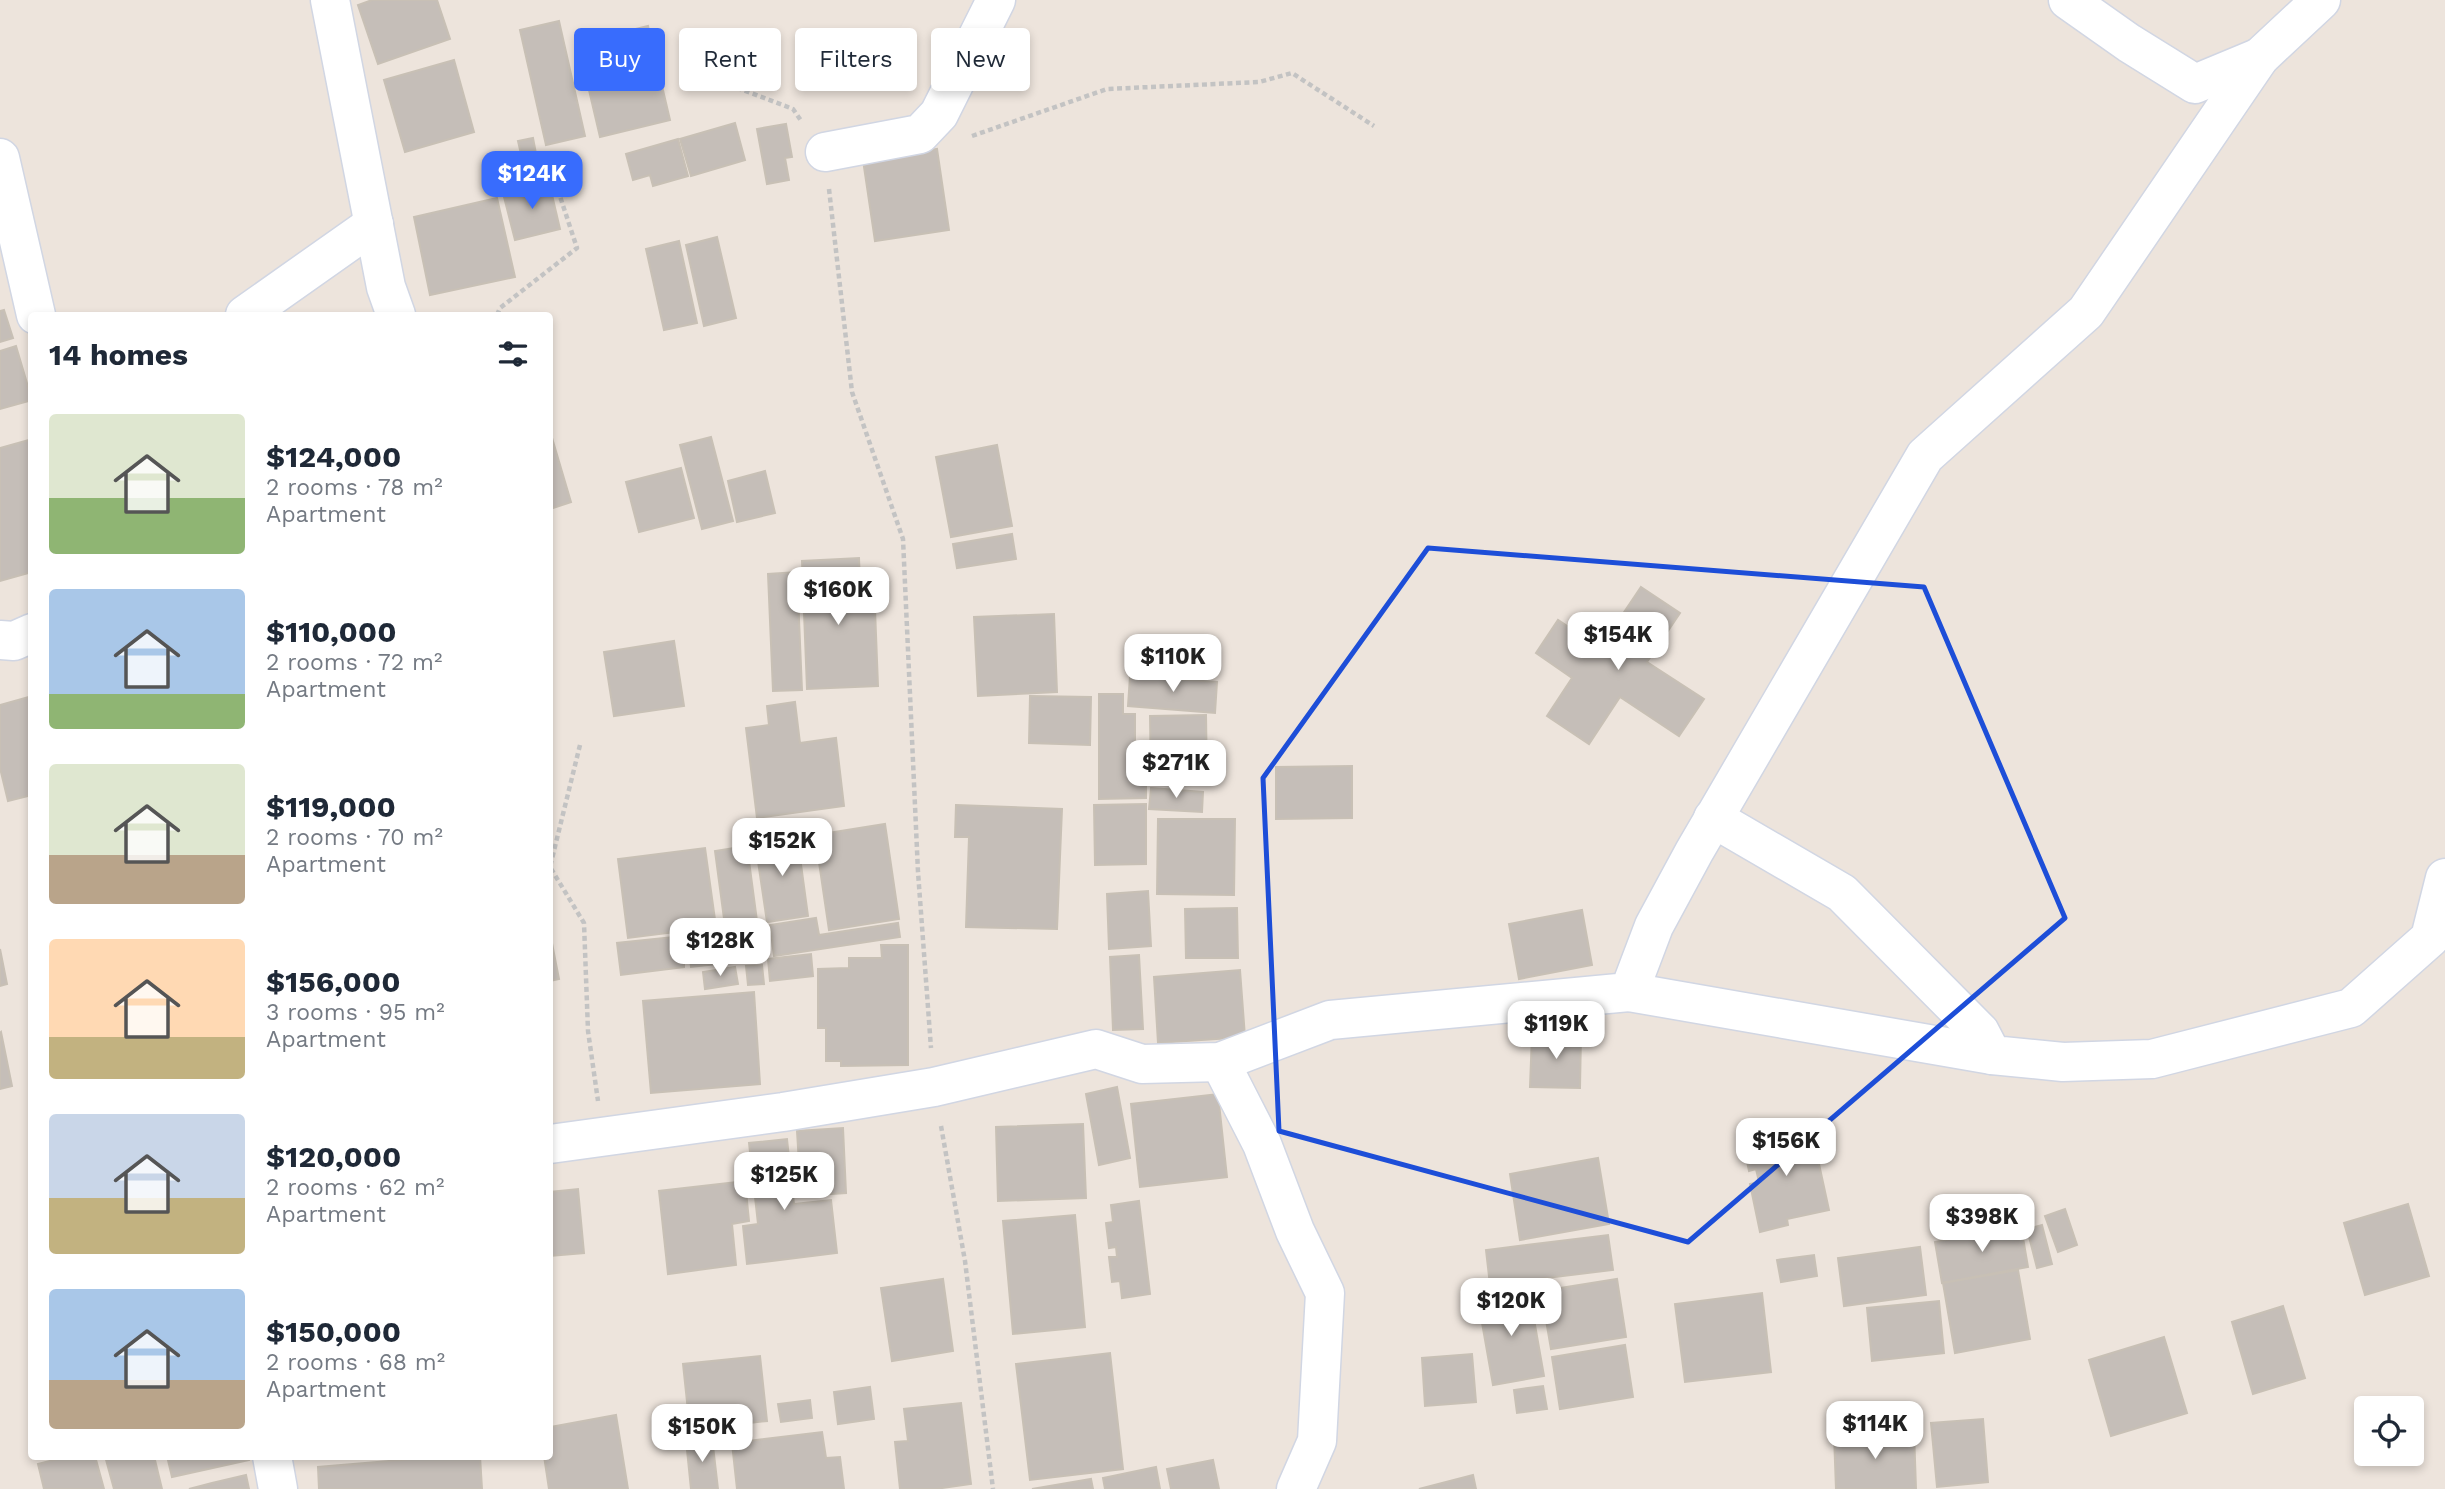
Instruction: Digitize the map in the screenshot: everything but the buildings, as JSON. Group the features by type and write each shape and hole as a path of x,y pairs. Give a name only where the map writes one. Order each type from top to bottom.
{"street":[{"path":"330,0 386,287 395,312"},
{"path":"825,152 920,135 939,114 996,0"},
{"path":"2067,0 2195,84"},
{"path":"1629,992 1654,926 1713,818 1926,456 2086,312 2260,57 2321,0"},
{"path":"2195,84 2260,57"},
{"path":"2188,163 2195,84"},
{"path":"0,158 35,312"},
{"path":"249,312 374,224"},
{"path":"1713,818 1842,893 1980,1032 1992,1055"},
{"path":"553,1144 783,1112 934,1087 1096,1049 1142,1064 1220,1062 1330,1020 1629,992 1992,1055 2063,1062 2152,1059 2351,1008 2430,938 2445,878"},
{"path":"1220,1062 1262,1144 1295,1231 1325,1293 1317,1441 1296,1489"},
{"path":"273,1460 278,1489"}],"path":[{"path":"920,135 954,142 1107,89 1259,82 1292,73 1374,127"},
{"path":"746,91 793,109 825,152 852,392 903,539 918,872 934,1087 965,1261 993,1489"},
{"path":"498,312 578,248 551,169"},
{"path":"553,855 580,745"},
{"path":"553,872 584,923 589,1031 602,1136"}],"highlighted area":[{"path":"1428,548 1924,587 2065,918 1688,1242 1279,1131 1263,778"}]}
